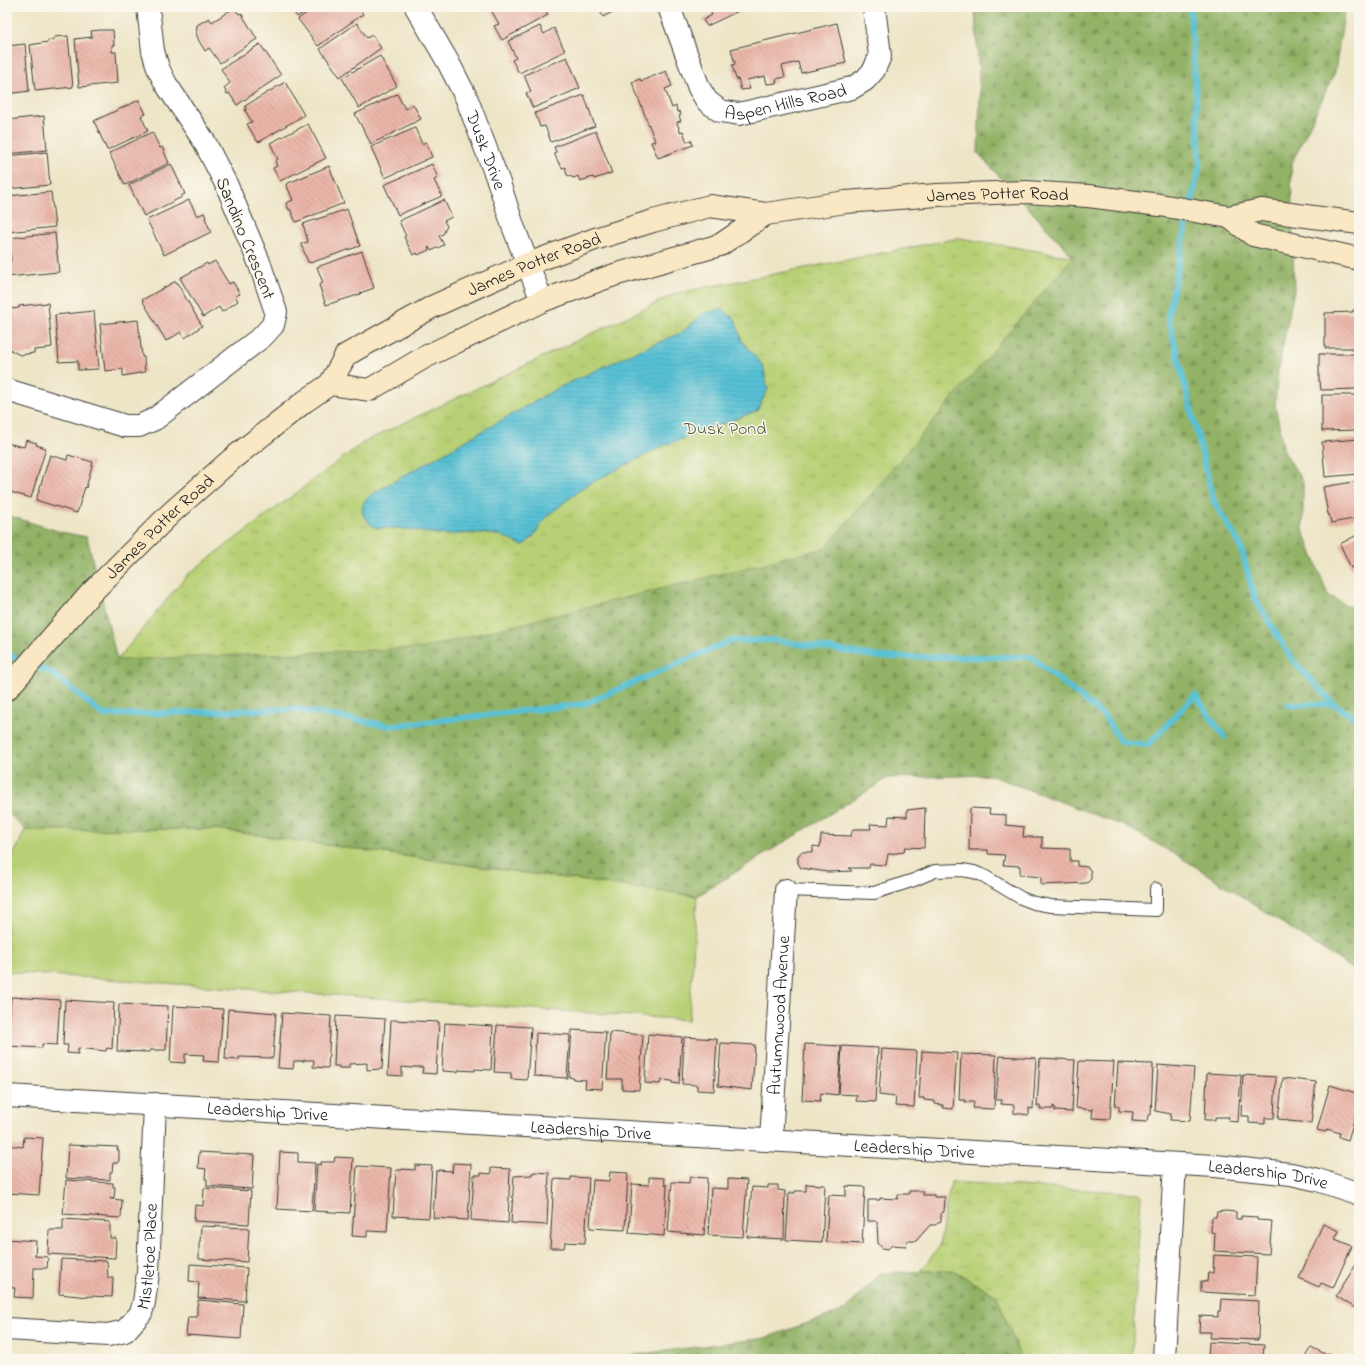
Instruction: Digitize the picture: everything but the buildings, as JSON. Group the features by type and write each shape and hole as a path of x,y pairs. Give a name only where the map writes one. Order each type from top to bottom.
{"main road":[{"name":"James Potter Road","path":"7,689 91,593 171,513 232,459 304,402 330,384 346,355 434,306 528,264 596,239 653,221 710,206 766,214 846,202 937,195 1026,192 1088,196 1160,205 1220,215 1261,210 1359,223"},
{"name":"James Potter Road","path":"330,384 369,390 425,357 542,301 614,275 720,244 766,214"},
{"name":"James Potter Road","path":"1220,215 1253,235 1359,259"}],"street":[{"name":"Sandino Crescent","path":"7,390 125,426 139,426 155,419 263,336 273,324 276,312 271,294 227,186 204,141 166,84 158,68 153,51 148,7"},
{"name":"Dusk Drive","path":"416,7 448,62 466,98 497,176 513,226 542,301"},
{"name":"Aspen Hills Road","path":"669,7 699,88 707,101 720,111 739,114 852,88 865,80 874,70 880,56 874,7"},
{"name":"Autumnwood Avenue","path":"771,1140 786,890"},
{"name":"Leadership Drive","path":"7,1096 1230,1167 1291,1174 1318,1180 1359,1194"},
{"name":"Mistletoe Place","path":"7,1328 108,1335 125,1331 141,1313 148,1273 155,1104"},
{"path":"1164,1359 1175,1164"}],"lane":[{"path":"786,890 874,893 914,880 935,871 962,870 974,872 984,876 1034,904 1156,910 1156,889"}],"green space":[{"path":"975,7 1345,7 1335,72 1291,165 1294,291 1278,370 1275,405 1284,451 1303,482 1303,530 1328,595 1359,612 1359,973 1190,863 1127,827 990,775 888,778 697,896 215,829 25,830 7,812 7,515 61,532 87,537 117,660 1073,257 978,153 980,96"},
{"name":"Dusk Pond","path":"959,238 1073,257 825,548 423,648 117,660 187,575 364,442 677,293"},
{"path":"215,829 697,896 689,1020 7,972 7,870 25,830"},
{"path":"951,1182 1138,1193 1141,1196 1132,1359 1021,1359 997,1296 953,1270 920,1271 940,1246 944,1215"},
{"path":"953,1270 997,1296 1021,1359 603,1359 765,1338 845,1310 881,1273"}],"water":[{"path":"722,309 735,319 742,341 763,366 768,389 757,411 663,446 585,486 546,517 533,537 523,546 500,535 476,533 444,535 397,528 377,528 371,525 363,515 362,508 364,502 372,494 558,388 640,350 681,333 704,313"}],"waterway":[{"path":"1190,7 1200,163 1168,317 1214,502 1240,545 1255,599 1293,661 1334,704 1359,721"},
{"path":"7,654 52,673 103,715 295,709 390,726 584,704 730,641 774,640 880,657 1031,657 1104,716 1121,742 1148,745 1195,695 1224,737"},
{"path":"1288,705 1334,704"}]}
